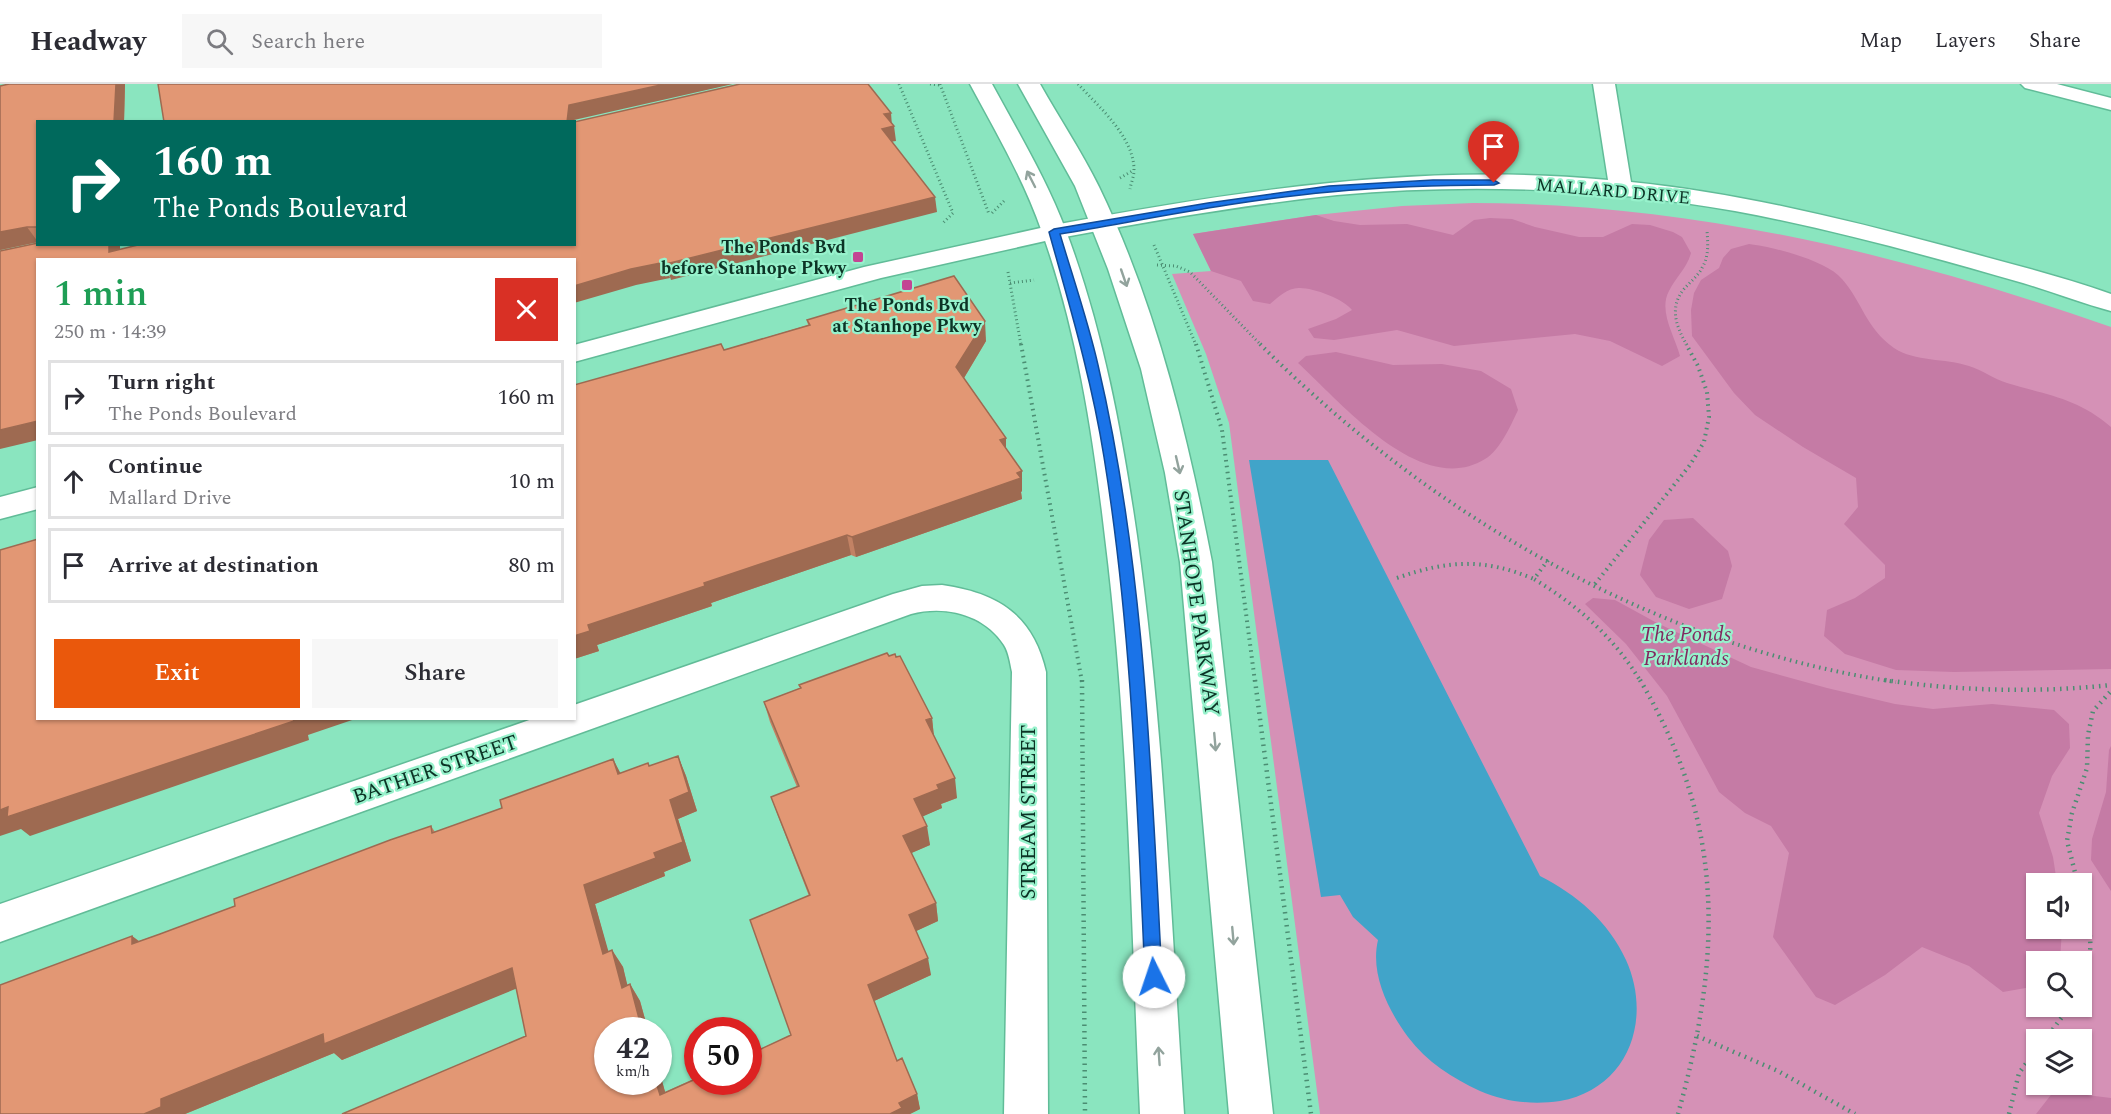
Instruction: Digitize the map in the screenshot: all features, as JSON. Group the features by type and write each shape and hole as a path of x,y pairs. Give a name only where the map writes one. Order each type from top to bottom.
{"street":[{"path":"981,84 1039,194 1054,232 1092,364 1110,456 1126,566 1139,692 1162,1114"},
{"name":"STANHOPE PARKWAY","path":"1029,84 1082,177 1104,223 1155,369 1180,473 1196,562 1251,1114"},
{"path":"1604,84 1621,190"},
{"path":"2032,84 2111,104"},
{"name":"MALLARD DRIVE","path":"576,353 842,282 999,243 1104,223 1329,189 1382,185 1525,183 1621,190 1734,204 1874,235 2072,288 2111,303"},
{"path":"0,508 36,499"},
{"name":"STREAM STREET","path":"905,603 929,598 951,599 979,607 1010,629 1023,648 1029,672 1026,1114"},
{"name":"BATHER STREET","path":"576,719 905,603"},
{"name":"BATHER STREET","path":"0,923 574,720"}],"path":[{"path":"899,84 953,213 935,230"},
{"path":"930,84 940,84 992,220"},
{"path":"1078,84 1129,147 1134,170 1130,190"},
{"path":"1114,181 1134,170"},
{"path":"1595,585 1696,458 1707,435 1710,417 1706,392 1698,366 1683,339 1675,314 1677,297 1705,264 1708,247 1707,221"},
{"path":"1162,264 1191,271 1289,372 1388,458 1454,505 1595,585 1716,635 1800,661 1862,676 1909,684 1963,687 2086,688 2111,685"},
{"path":"1010,283 1025,281"},
{"path":"1534,579 1548,560"},
{"path":"1397,578 1439,565 1472,562 1496,564 1534,579 1584,613 1623,655 1654,702 1672,738 1688,783 1706,868 1710,926 1707,984 1678,1114"},
{"path":"2075,873 2067,842 2072,813 2087,768 2088,735 2093,711 2111,691"},
{"path":"2092,936 2092,951"},
{"path":"1697,1036 1754,1059 1815,1089 1855,1114"},
{"path":"2009,1114 2019,1073 2026,1064"}],"green space":[{"name":"The Ponds Parklands","path":"1473,203 1555,205 1637,212 1717,223 1877,256 1955,277 2111,327 2111,1114 1320,1114 1229,423 1206,354 1172,274 1211,271 1193,234 1316,215 1402,206"},
{"path":"1316,215 1334,221 1360,225 1407,224 1453,235 1474,220 1490,218 1512,219 1579,237 1603,237 1632,224 1650,225 1673,232 1682,237 1691,253 1669,291 1665,307 1680,356 1662,366 1610,341 1575,334 1454,346 1397,330 1334,340 1314,338 1308,329 1336,319 1352,310 1336,298 1306,288 1288,291 1270,304 1253,301 1241,281 1211,271 1193,234"},
{"path":"1749,244 1812,260 1834,272 1849,288 1877,332 1894,348 1911,356 1969,366 2007,383 2074,403 2099,417 2111,427 2111,669 1954,672 1896,670 1845,654 1824,636 1827,610 1855,598 1885,578 1885,565 1844,524 1858,507 1856,478 1755,415 1734,393 1692,336 1691,310 1694,293 1701,280 1719,268 1723,258 1731,249"},
{"path":"1336,352 1393,365 1442,364 1481,371 1511,389 1518,410 1500,443 1485,459 1460,468 1435,466 1409,456 1383,440 1359,421 1298,363 1306,356"},
{"path":"1693,518 1728,551 1732,566 1722,599 1689,609 1656,597 1640,575 1649,540 1664,520"},
{"path":"1593,598 1615,600 1657,623 1751,667 1895,704 1933,709 1992,704 2054,710 2069,724 2070,748 2052,776 2039,813 2053,857 2055,873 2026,873 2026,939 2061,939 2061,951 2026,951 2026,988 2003,992 1969,966 1922,947 1885,975 1835,1005 1816,997 1773,937 1789,853 1771,826 1745,813 1719,792 1667,696 1626,644 1585,604"},
{"path":"2111,746 2111,891 2091,860 2092,839 2106,792"},
{"path":"2051,1095 2111,1098 2111,1114 2036,1114"}],"water":[{"path":"1249,460 1328,460 1540,876 1579,900 1601,921 1619,946 1634,983 1637,1006 1635,1028 1629,1048 1618,1067 1603,1082 1583,1094 1550,1102 1509,1100 1480,1091 1441,1068 1423,1054 1408,1037 1382,991 1376,966 1378,940 1353,917 1340,895 1321,897"}],"building":[{"path":"9,84 116,84 114,120 36,120 36,227 0,232 0,86"},
{"path":"158,84 665,84 569,105 567,120 164,120"},
{"path":"740,84 868,84 891,113 884,114 894,126 882,129 935,197 666,264 665,262 631,269 576,285 576,258 36,258 36,421 0,430 0,251 36,243 36,246 109,246 109,252 134,246 576,246 576,122"},
{"path":"954,276 985,321 956,367 1006,438 1000,440 1022,471 1017,473 1021,478 852,537 847,535 704,583 705,586 588,625 590,631 576,635 576,384 721,344 724,350 810,325 807,320"},
{"path":"36,540 36,720 294,721 7,817 8,807 0,810 0,550"},
{"path":"887,653 889,656 895,654 896,657 900,656 932,718 926,720 955,778 937,785 939,789 914,799 927,826 903,836 936,903 909,915 928,958 868,985 897,1061 902,1058 917,1094 899,1103 902,1108 890,1114 342,1114 526,1036 512,968 324,1044 323,1034 161,1099 161,1107 144,1114 0,1114 0,985 132,936 132,944 160,934 235,906 234,899 390,840 431,826 432,833 502,808 500,800 613,759 618,774 648,763 649,766 678,756 689,792 670,800 683,842 654,853 656,858 584,885 603,954 612,950 622,988 630,984 639,1017 594,1017 594,1095 672,1095 672,1090 684,1084 684,1095 762,1095 762,1048 791,1035 750,920 810,895 771,797 799,786 764,702 801,688 799,685"}],"place":[{"name":"The Ponds Bvd before Stanhope Pkwy","path":"858,257"},
{"name":"The Ponds Bvd at Stanhope Pkwy","path":"907,285"}],"route":[{"path":"1154,977 1139,692 1126,566 1110,456 1092,364 1054,232 1208,206 1329,189 1433,183 1494,183"}]}
